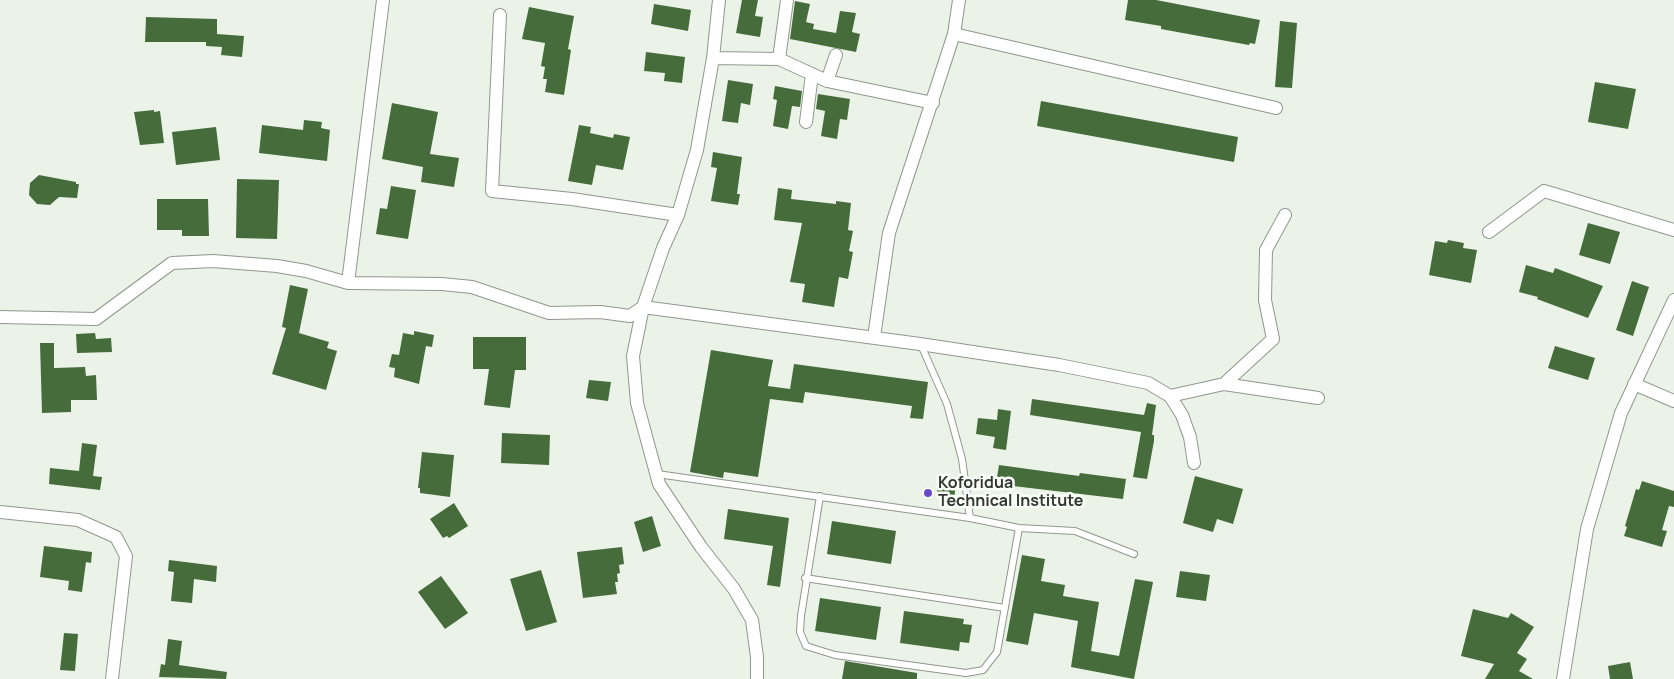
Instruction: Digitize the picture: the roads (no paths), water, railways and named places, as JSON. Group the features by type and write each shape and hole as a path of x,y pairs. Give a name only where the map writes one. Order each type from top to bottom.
{"street":[{"path":"348,284 383,0"},
{"path":"719,0 714,58 698,150 678,215 663,248 643,307 633,356 637,403 659,484 701,547 734,589 752,620 757,657 756,679"},
{"path":"779,60 787,0"},
{"path":"874,337 889,233 954,34 959,0"},
{"path":"500,15 492,191 572,199 678,215"},
{"path":"954,34 1276,108"},
{"path":"827,81 836,55"},
{"path":"714,58 779,60 827,81 933,103"},
{"path":"806,122 812,74"},
{"path":"1489,232 1544,191 1674,230"},
{"path":"1224,384 1273,339 1265,300 1266,250 1286,215"},
{"path":"0,317 96,319 172,263 213,261 277,266 306,271 348,284 442,284 472,287 549,313 600,312 630,316 643,307 874,337 1059,365 1148,383 1170,396 1182,415 1190,437 1194,463"},
{"path":"1563,679 1586,529 1621,413 1674,300"},
{"path":"1170,396 1224,384 1318,398"},
{"path":"1634,384 1674,401"},
{"path":"0,512 78,520 116,536 126,556 112,679"}],"lane":[{"path":"920,344 947,404 962,459 970,518"},
{"path":"657,474 970,518 1019,528 1074,532 1134,554"},
{"path":"820,496 805,578 800,632 806,646 835,655 966,673 983,670 997,652 1019,528"},
{"path":"805,578 1005,608"}],"place":[{"name":"Koforidua Technical Institute","path":"928,493"}]}
